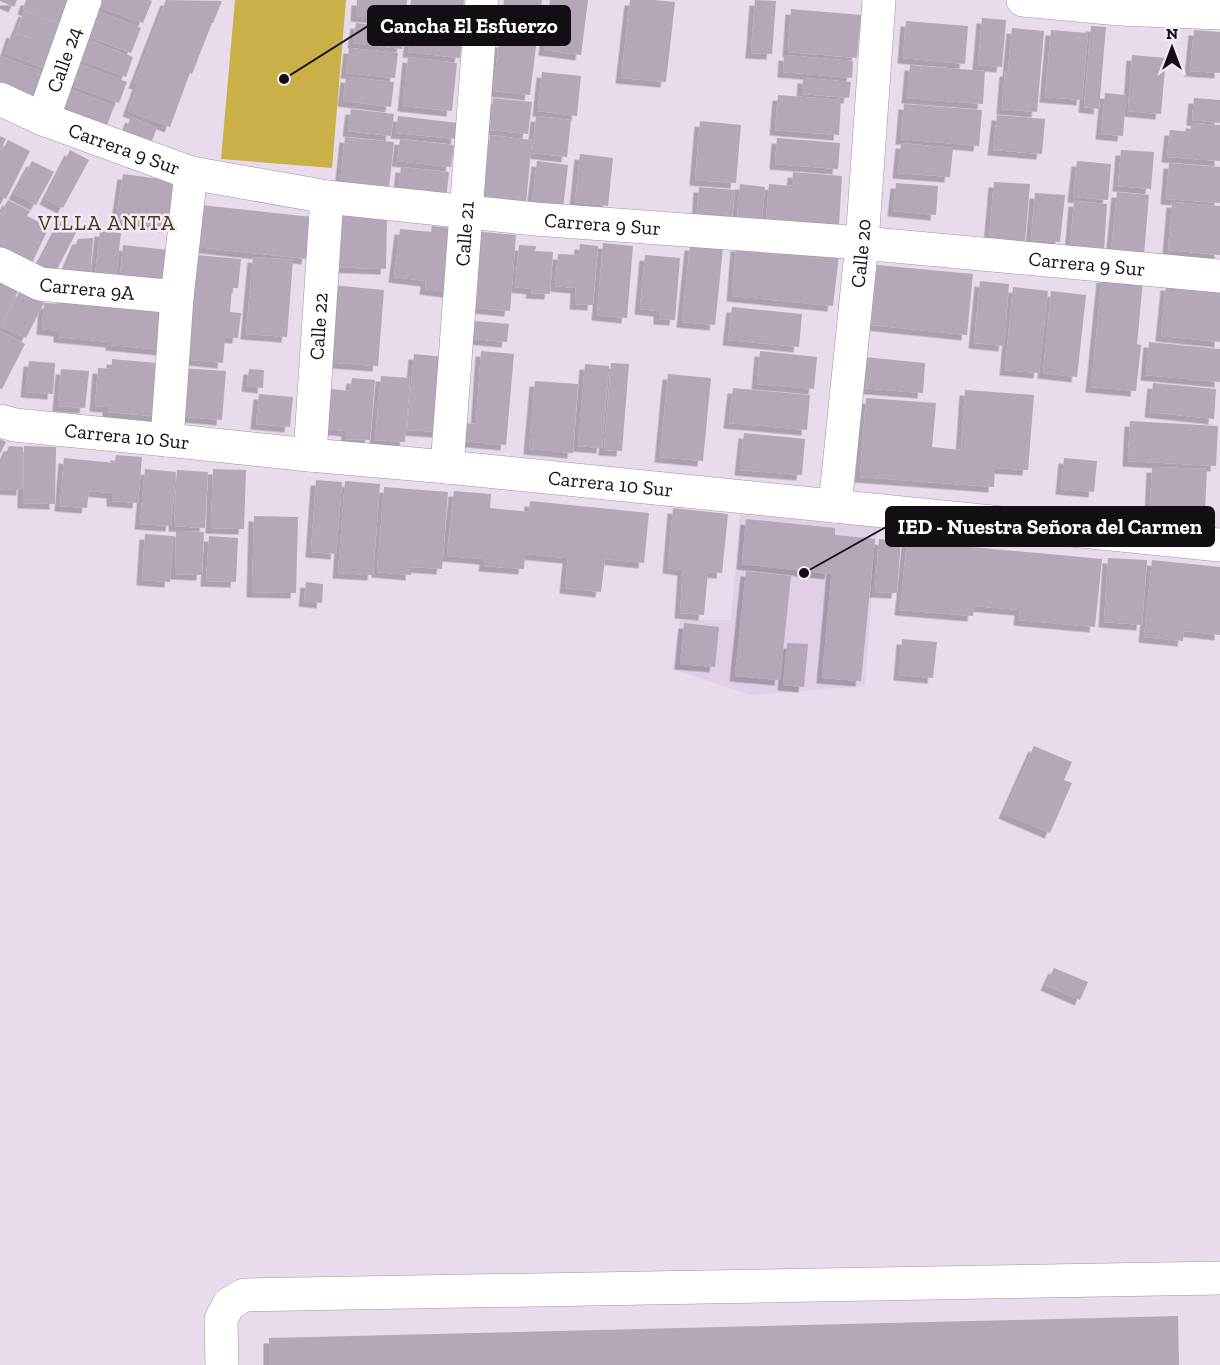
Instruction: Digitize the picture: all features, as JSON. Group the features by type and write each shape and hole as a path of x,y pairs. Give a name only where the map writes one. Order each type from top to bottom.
{"street":[{"name":"Calle 24","path":"43,119 86,0"},
{"name":"Calle 21","path":"447,467 482,0"},
{"name":"Calle 20","path":"835,506 862,243 879,0"},
{"path":"1041,1 1120,9 1220,13"},
{"name":"Carrera 9 Sur","path":"0,99 43,119 191,173 327,197 535,219 862,243 1220,276"},
{"path":"167,440 177,297 191,173"},
{"name":"Calle 22","path":"310,455 327,197"},
{"name":"Carrera 9A","path":"0,264 40,284 177,297"},
{"name":"Carrera 10 Sur","path":"0,421 15,425 310,455 1220,545"},
{"path":"222,1365 221,1319 229,1304 244,1295 1220,1278"}],"shaded area":[{"path":"235,0 346,0 332,168 221,159"},
{"path":"740,512 877,526 865,686 751,695 672,669 680,620 731,620"}],"building":[{"path":"0,0 17,0 14,7"},
{"path":"26,0 66,0 73,3 65,25 23,9"},
{"path":"96,0 152,1 143,23 94,5"},
{"path":"166,0 222,1 192,74 190,73 170,127 128,111 138,84 134,83"},
{"path":"357,0 407,0 405,21 356,16"},
{"path":"411,0 464,0 461,30 408,24"},
{"path":"504,0 542,0 538,37 500,32"},
{"path":"550,0 588,0 581,55 544,50"},
{"path":"630,0 675,2 666,82 621,78"},
{"path":"755,0 776,1 772,54 751,53"},
{"path":"92,9 141,28 131,53 82,34"},
{"path":"791,9 861,15 857,58 788,52"},
{"path":"24,11 66,27 49,70 5,53 12,32 42,43 16,32"},
{"path":"982,18 1006,20 1002,67 978,65"},
{"path":"906,21 968,26 965,64 903,58"},
{"path":"356,23 404,28 402,49 353,43"},
{"path":"1091,26 1106,27 1099,109 1084,107"},
{"path":"1012,28 1044,31 1037,112 1002,109"},
{"path":"411,29 463,34 460,58 408,52"},
{"path":"1051,30 1088,33 1082,100 1045,97"},
{"path":"1194,30 1220,32 1220,73 1190,71"},
{"path":"83,38 133,57 126,77 75,58"},
{"path":"499,42 536,46 530,95 493,91"},
{"path":"349,48 398,53 395,78 346,73"},
{"path":"784,55 853,61 852,78 783,72"},
{"path":"1132,55 1166,58 1161,114 1128,111"},
{"path":"0,56 48,74 38,101 0,86"},
{"path":"408,57 457,63 452,111 403,106"},
{"path":"77,63 127,82 119,103 68,84"},
{"path":"910,65 985,71 983,104 907,98"},
{"path":"542,72 581,76 577,116 538,111"},
{"path":"346,77 394,82 391,107 343,101"},
{"path":"803,78 851,82 849,98 802,94"},
{"path":"67,88 114,106 104,134 56,116"},
{"path":"1105,93 1126,95 1123,136 1101,134"},
{"path":"778,95 841,100 839,135 775,130"},
{"path":"493,98 532,102 528,134 490,130"},
{"path":"1194,98 1220,100 1220,123 1192,120"},
{"path":"904,104 982,110 979,146 901,139"},
{"path":"351,109 394,114 391,136 348,131"},
{"path":"997,115 1045,119 1042,154 993,150"},
{"path":"398,116 458,123 456,139 396,133"},
{"path":"536,116 571,120 567,157 532,153"},
{"path":"131,117 157,128 148,150 122,139"},
{"path":"700,121 741,125 736,183 695,180"},
{"path":"1191,123 1220,125 1220,161 1167,157 1170,130 1191,132"},
{"path":"490,135 532,140 526,203 482,198"},
{"path":"0,136 6,139 0,151"},
{"path":"345,137 394,142 389,188 340,183"},
{"path":"777,138 840,143 838,169 775,164"},
{"path":"400,139 454,145 451,167 397,161"},
{"path":"8,140 30,151 6,199 0,196 0,155"},
{"path":"901,143 953,148 950,177 898,173"},
{"path":"70,150 89,160 63,208 45,199"},
{"path":"1121,150 1154,152 1151,189 1118,186"},
{"path":"580,154 613,158 608,206 575,202"},
{"path":"32,161 54,172 36,205 14,194"},
{"path":"537,161 568,165 563,208 532,204"},
{"path":"1077,161 1111,164 1108,200 1073,197"},
{"path":"1169,163 1220,167 1220,203 1166,199"},
{"path":"401,167 449,172 446,199 398,194"},
{"path":"793,172 842,176 839,225 766,219 769,184 792,186"},
{"path":"123,174 175,181 168,227 116,220"},
{"path":"994,182 1030,184 1025,242 989,239"},
{"path":"896,183 938,186 936,215 893,211"},
{"path":"740,184 765,187 762,219 737,218"},
{"path":"699,187 735,190 732,219 697,216"},
{"path":"1117,192 1149,195 1144,255 1111,252"},
{"path":"1035,193 1065,195 1060,242 1031,240"},
{"path":"8,200 30,211 27,216 49,227 32,263 0,255 0,214"},
{"path":"1074,201 1107,204 1104,251 1070,248"},
{"path":"1172,202 1220,206 1220,255 1168,250"},
{"path":"201,205 312,217 307,259 197,247"},
{"path":"327,213 387,215 386,269 326,267"},
{"path":"61,221 78,229 53,277 36,269"},
{"path":"432,226 463,229 456,293 425,289 426,281 394,277 400,229 431,232"},
{"path":"100,231 121,233 116,278 95,276"},
{"path":"472,231 516,235 510,311 466,307"},
{"path":"93,238 90,278 62,276 78,239"},
{"path":"603,243 633,246 627,318 597,315"},
{"path":"580,244 598,246 593,305 575,304 576,288 555,286 558,254 579,255"},
{"path":"123,245 177,251 173,283 120,277"},
{"path":"519,245 536,246 535,251 553,252 550,294 531,293 532,289 515,287"},
{"path":"690,245 723,248 715,325 682,322"},
{"path":"736,246 839,255 833,306 732,296"},
{"path":"197,255 241,259 238,288 232,288 230,312 241,313 238,338 225,337 223,363 182,359"},
{"path":"645,255 680,258 675,320 659,319 659,311 640,309"},
{"path":"253,257 293,260 287,337 246,334"},
{"path":"877,265 973,274 967,335 871,325"},
{"path":"1102,277 1143,281 1137,344 1141,345 1136,391 1091,387"},
{"path":"0,280 19,289 0,327"},
{"path":"980,281 1009,284 1004,346 974,343"},
{"path":"331,285 384,290 378,366 324,362"},
{"path":"1166,285 1220,290 1220,342 1161,336"},
{"path":"1013,287 1048,291 1039,373 1005,370"},
{"path":"20,290 44,303 26,338 2,327"},
{"path":"1051,291 1086,295 1077,377 1043,373"},
{"path":"62,293 167,302 163,350 59,337 59,331 42,329 44,303 62,304"},
{"path":"732,307 802,314 799,347 728,340"},
{"path":"464,320 509,324 507,342 463,338"},
{"path":"0,331 25,344 2,389 0,389"},
{"path":"1149,342 1220,349 1220,382 1146,375"},
{"path":"481,351 514,354 506,445 462,441 463,423 476,424"},
{"path":"760,351 817,357 814,389 757,384"},
{"path":"414,354 444,357 438,432 407,430"},
{"path":"864,357 925,363 923,393 861,388"},
{"path":"112,359 168,364 164,417 108,412 108,407 95,406 98,368 112,369"},
{"path":"29,361 55,363 53,394 26,392"},
{"path":"611,363 629,364 622,451 604,450"},
{"path":"585,364 609,366 602,448 578,446"},
{"path":"180,368 226,371 222,420 176,416"},
{"path":"61,369 89,371 85,408 58,406"},
{"path":"249,369 264,370 263,388 247,386"},
{"path":"668,374 711,378 703,461 660,457"},
{"path":"381,376 410,378 405,442 375,440"},
{"path":"352,378 375,380 370,440 346,439 347,431 328,429 331,389 350,391"},
{"path":"535,381 578,384 573,453 529,449"},
{"path":"1153,383 1216,389 1214,419 1150,412"},
{"path":"733,388 810,395 807,430 729,423"},
{"path":"965,390 1034,395 1028,470 995,468 994,487 860,477 866,398 936,403 932,447 961,450"},
{"path":"259,394 293,397 290,427 256,424"},
{"path":"1130,421 1218,426 1216,466 1128,461"},
{"path":"744,433 805,439 802,475 740,470"},
{"path":"0,439 6,442 0,454"},
{"path":"9,446 23,447 22,490 0,489 0,467"},
{"path":"24,446 56,447 55,504 23,503"},
{"path":"116,455 142,457 138,503 112,501 112,493 89,491 87,508 60,506 64,458 115,463"},
{"path":"1064,458 1097,461 1094,492 1061,489"},
{"path":"1152,467 1207,469 1205,511 1150,509"},
{"path":"145,469 176,472 171,526 140,524"},
{"path":"213,469 246,470 244,529 211,528"},
{"path":"177,470 208,472 205,528 174,526"},
{"path":"316,480 342,482 336,554 311,552"},
{"path":"345,481 380,484 373,575 338,573"},
{"path":"384,487 448,492 442,569 411,567 411,575 377,572"},
{"path":"454,491 491,494 490,508 529,512 530,501 649,513 644,563 605,559 601,592 565,588 568,558 525,554 524,569 484,566 485,559 447,556"},
{"path":"673,508 728,514 722,573 708,572 704,615 680,613 683,570 668,568"},
{"path":"254,516 298,517 296,593 252,592"},
{"path":"746,519 835,528 835,535 875,539 861,681 822,678 834,545 830,574 742,564"},
{"path":"176,531 204,532 202,575 175,574"},
{"path":"145,534 173,536 170,582 142,580"},
{"path":"209,536 238,538 236,582 206,581"},
{"path":"879,539 901,541 897,593 875,592"},
{"path":"907,541 1102,559 1095,627 1019,620 1020,610 974,606 973,616 900,610"},
{"path":"1108,558 1147,560 1142,625 1104,622"},
{"path":"1152,560 1220,567 1220,635 1184,631 1183,641 1144,637"},
{"path":"746,571 791,576 780,680 735,676"},
{"path":"306,582 323,584 322,603 304,601"},
{"path":"684,623 719,627 715,667 680,664"},
{"path":"902,639 937,642 933,678 899,675"},
{"path":"787,643 808,644 804,687 783,685"},
{"path":"1034,746 1072,762 1064,780 1072,783 1050,833 1004,813"},
{"path":"1054,968 1088,982 1080,1000 1046,985"},
{"path":"1178,1316 1179,1365 269,1365 269,1338"}],"place":[{"name":"Cancha El Esfuerzo","path":"284,79"},
{"name":"IED - Nuestra Señora del Carmen","path":"804,573"}],"district":[{"name":"VILLA ANITA","path":"107,223"}]}
